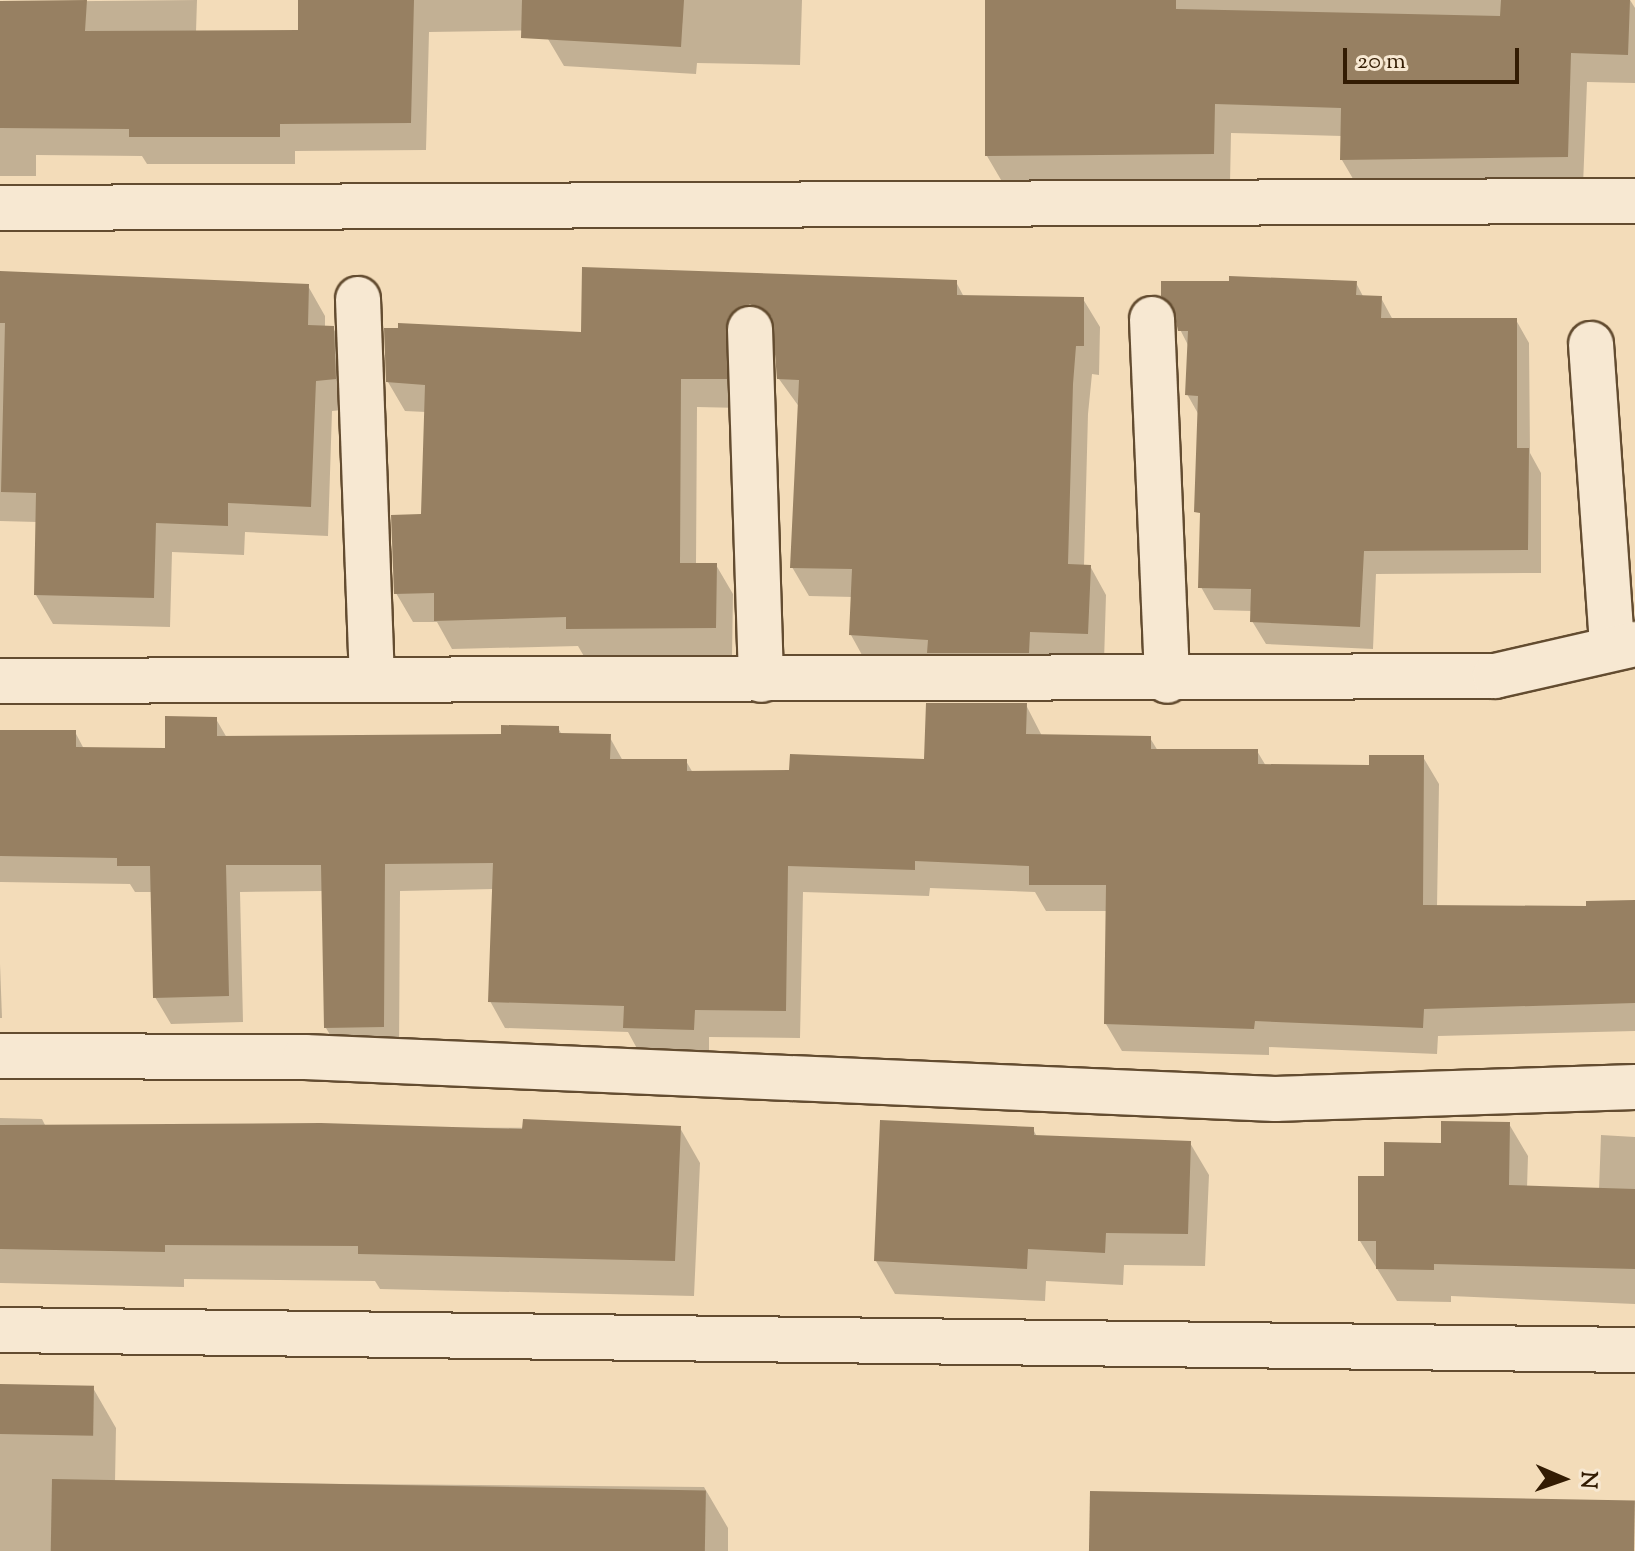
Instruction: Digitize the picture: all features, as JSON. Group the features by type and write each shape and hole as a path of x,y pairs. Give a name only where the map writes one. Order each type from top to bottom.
{"street":[{"path":"0,208 1635,201"},
{"path":"358,299 372,678"},
{"path":"1152,319 1167,681"},
{"path":"750,329 761,680"},
{"path":"0,681 372,678 1167,681 1495,676 1624,645 1591,344"},
{"path":"0,1056 305,1057 1275,1099 1635,1087"},
{"path":"0,1330 1635,1350"}],"building":[{"path":"87,0 85,31 298,30 298,0 414,0 411,123 280,124 280,137 129,137 129,129 0,128 0,1"},
{"path":"522,0 684,0 681,47 521,38"},
{"path":"985,0 1176,0 1176,9 1500,16 1501,0 1630,0 1628,55 1571,53 1568,157 1340,160 1341,108 1215,104 1214,154 985,156"},
{"path":"582,267 957,280 957,295 1084,297 1084,346 1076,346 1073,384 1068,564 1091,565 1088,634 1030,632 1029,653 927,653 928,640 849,635 852,569 790,568 799,380 777,379 772,317 750,304 728,318 727,379 681,379 680,563 717,563 716,628 566,629 566,617 434,621 434,593 394,594 391,515 421,514 425,385 386,382 384,328 398,328 398,323 581,332"},
{"path":"0,271 309,284 308,325 334,326 336,379 316,381 311,507 228,503 228,526 156,523 154,598 34,595 36,493 1,492 5,323 0,323"},
{"path":"1229,276 1357,281 1356,295 1382,296 1381,318 1517,318 1517,448 1529,448 1528,550 1364,551 1360,627 1250,622 1251,589 1198,588 1200,513 1194,512 1198,396 1185,395 1188,331 1178,331 1173,306 1161,296 1161,281 1229,281"},
{"path":"926,703 1027,703 1026,734 1151,736 1151,749 1258,749 1258,764 1369,765 1369,755 1424,755 1423,905 1586,906 1586,901 1635,900 1635,1003 1424,1009 1423,1028 1255,1021 1254,1029 1104,1024 1106,885 1029,885 1029,866 915,861 915,870 788,866 786,1011 695,1010 694,1030 623,1028 624,1006 488,1002 493,863 385,864 384,1027 324,1028 321,865 226,865 229,996 153,998 150,866 117,866 117,858 0,856 0,730 76,730 76,747 165,748 165,716 217,717 217,736 501,734 501,725 559,726 559,733 611,734 610,759 687,759 687,771 789,770 790,754 924,759"},
{"path":"523,1119 681,1126 675,1261 358,1254 358,1246 165,1245 165,1252 0,1249 0,1125 321,1123 522,1129"},
{"path":"880,1120 1034,1127 1034,1135 1191,1141 1188,1234 1106,1233 1105,1253 1028,1249 1027,1269 874,1261"},
{"path":"1441,1121 1510,1122 1509,1185 1635,1189 1635,1269 1434,1264 1434,1270 1376,1269 1376,1241 1358,1241 1358,1176 1384,1176 1384,1142 1441,1143"},
{"path":"0,1384 94,1386 93,1436 0,1434"},
{"path":"52,1479 706,1490 705,1551 51,1551"},
{"path":"1090,1491 1635,1501 1634,1551 1089,1551"}]}
